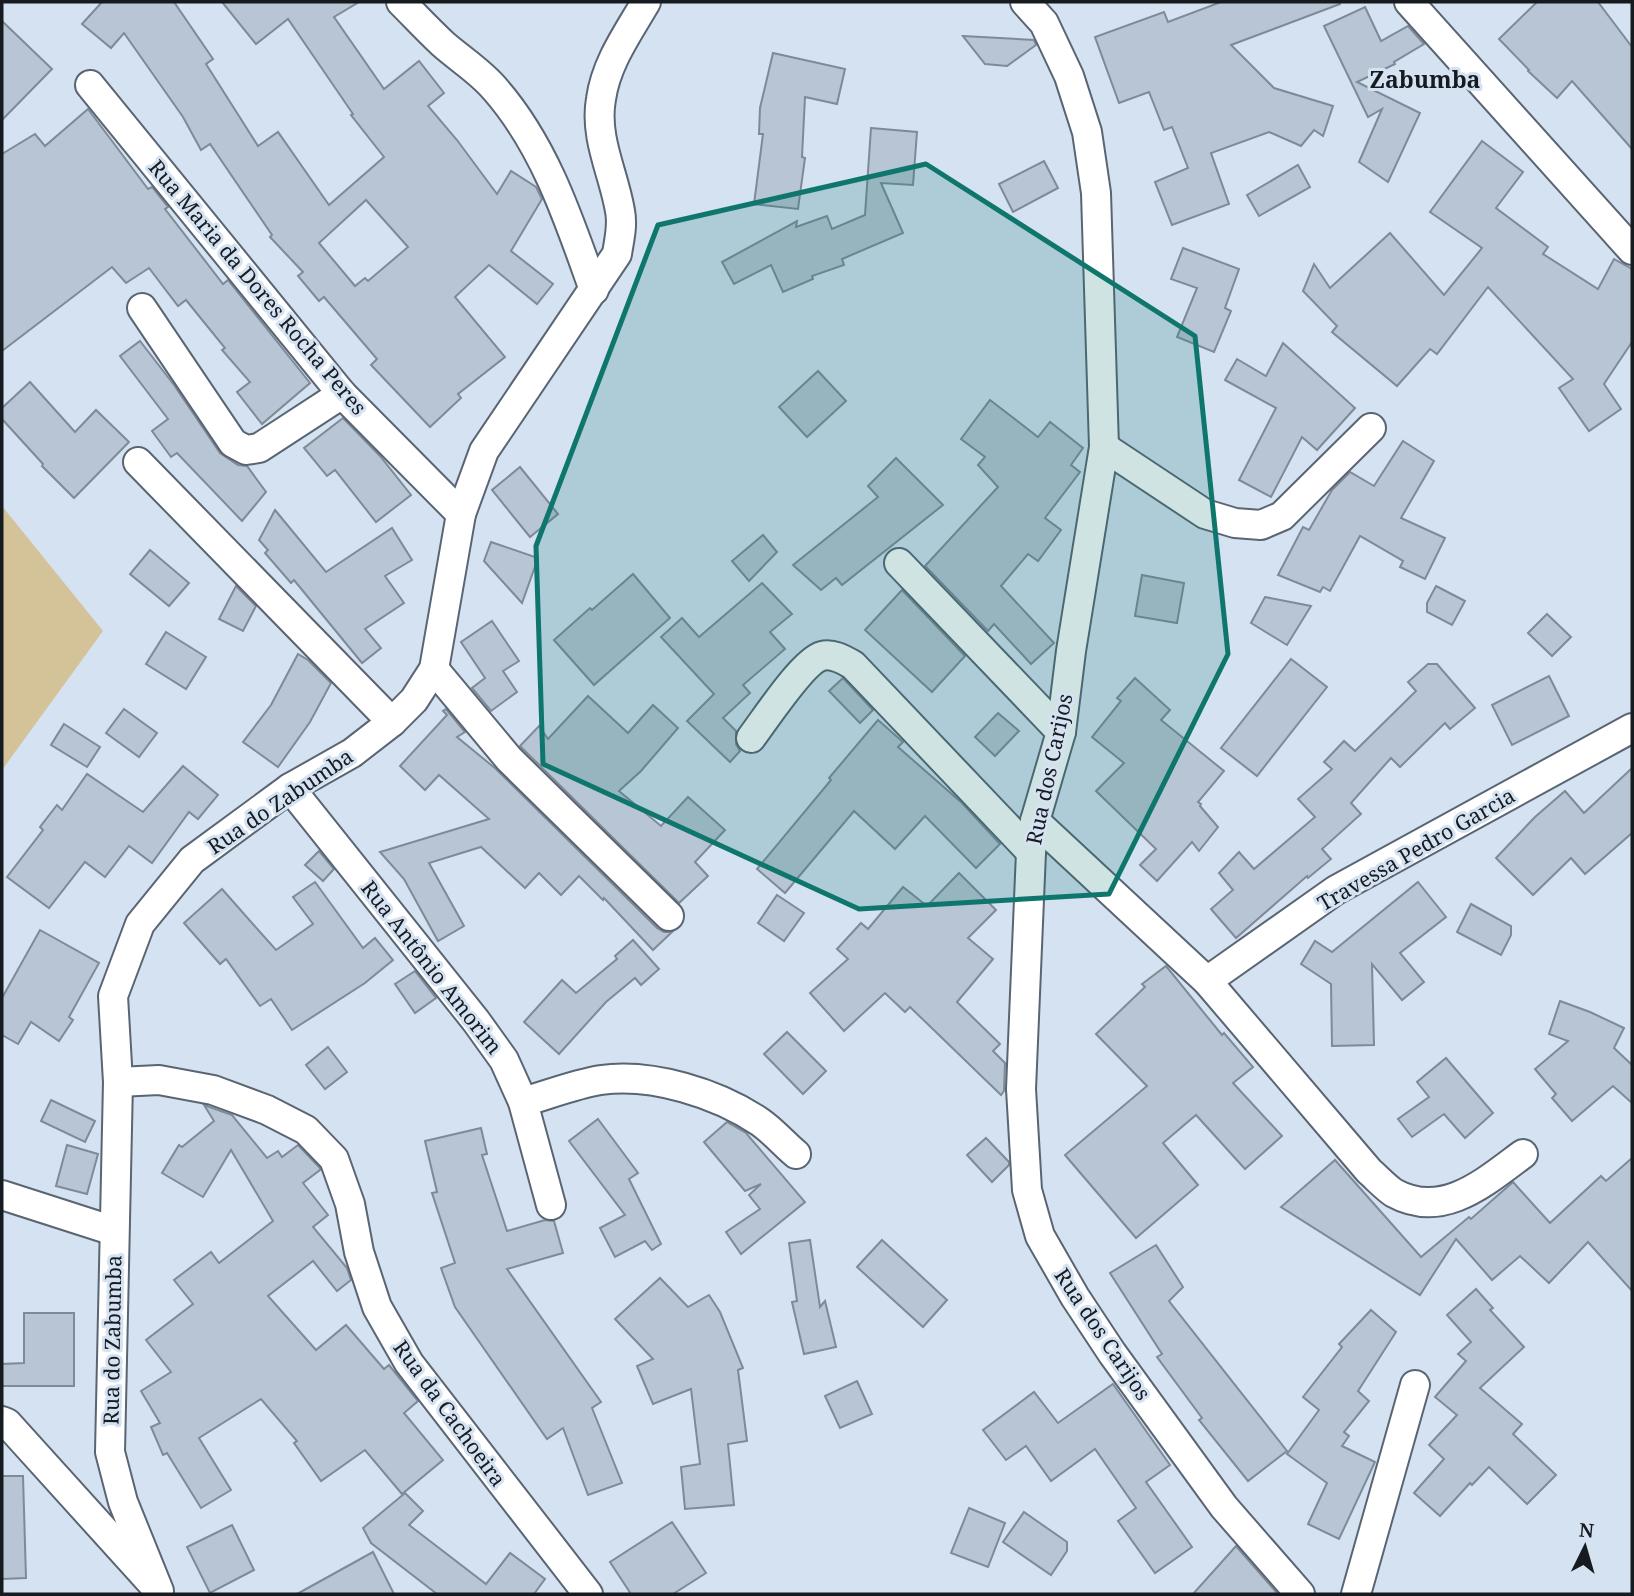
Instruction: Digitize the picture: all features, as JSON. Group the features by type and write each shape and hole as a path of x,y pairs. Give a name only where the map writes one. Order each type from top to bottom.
{"street":[{"path":"401,2 441,42 494,87 519,119 549,174 594,290"},
{"name":"Rua do Zabumba","path":"160,1593 123,1502 110,1452 118,1082 113,996 140,924 192,860 290,788 352,752 392,722 414,700 434,669 461,513 484,451 617,254 621,230 620,212 600,129 600,100 611,62 646,2"},
{"name":"Rua dos Carijos","path":"1025,2 1044,23 1049,33 1069,76 1087,132 1096,194 1104,447 1071,651 1061,732 1035,821 1031,852 1021,1089 1027,1189 1040,1236 1075,1297 1112,1353 1224,1507 1300,1594"},
{"path":"1409,2 1632,250"},
{"name":"Rua Maria da Dores Rocha Peres","path":"90,85 342,394 461,513"},
{"path":"142,308 233,443 246,450 259,448 342,394"},
{"path":"1104,447 1205,514 1235,523 1261,525 1282,516 1371,428"},
{"path":"138,462 392,722"},
{"path":"899,563 1061,732"},
{"path":"751,738 802,671 821,656 836,657 853,665 1031,852"},
{"path":"434,669 509,759 669,916"},
{"name":"Travessa Pedro Garcia","path":"1207,982 1336,890 1632,728"},
{"name":"Rua Antônio Amorim","path":"290,788 476,1021 504,1060 523,1101 551,1205"},
{"path":"1035,821 1207,982 1369,1171 1393,1192 1413,1200 1439,1202 1469,1193 1523,1154"},
{"name":"Rua da Cachoeira","path":"118,1082 159,1080 224,1094 267,1110 306,1130 334,1159 350,1204 359,1252 377,1307 409,1363 589,1594"},
{"path":"523,1101 601,1080 640,1080 677,1085 714,1099 759,1122 796,1154"},
{"path":"2,1195 114,1231"},
{"path":"1356,1594 1415,1385"},
{"name":"Rua do Zabumba","path":"2,1421 7,1423 55,1474 160,1593"}],"highlighted area":[{"path":"926,164 1195,336 1228,654 1109,894 859,909 543,764 536,546 658,225"}],"shaded area":[{"path":"2,506 103,631 2,770"}],"building":[{"path":"102,2 174,2 213,59 206,64 258,146 278,132 329,205 384,157 351,115 353,114 288,19 256,44 222,2 359,2 334,17 384,89 419,61 444,93 428,106 497,194 511,171 536,187 542,199 511,251 553,284 537,304 489,265 455,297 505,357 458,394 461,398 430,427 371,365 377,359 324,297 319,301 298,276 303,272 270,237 272,235 210,144 201,150 183,117 124,33 111,48 82,24","holes":["366,200 408,247 368,281 365,278 355,286 319,243"]},
{"path":"1221,2 1340,2 1231,45 1274,88 1333,106 1323,136 1314,130 1301,146 1269,132 1211,153 1229,204 1172,225 1155,182 1188,168 1172,127 1164,130 1149,92 1119,103 1095,37 1164,12 1168,22"},
{"path":"1537,2 1598,2 1632,47 1632,149 1572,81 1557,98 1499,39"},
{"path":"1365,7 1381,41 1408,26 1424,44 1394,62 1395,64 1357,82 1420,113 1388,182 1359,162 1382,109 1368,117 1324,26"},
{"path":"2,21 52,69 2,120"},
{"path":"963,36 1034,40 1036,45 1007,66 985,64"},
{"path":"773,53 845,69 837,104 805,97 802,157 805,158 798,209 754,204 763,134 759,134 760,108"},
{"path":"88,109 148,189 152,187 168,207 165,209 223,284 228,280 310,383 262,424 237,392 250,382 222,350 225,348 186,300 178,306 149,268 126,283 112,267 2,351 2,154 35,134 45,146"},
{"path":"871,128 917,132 913,185 881,183 903,233 842,259 844,265 812,276 813,279 783,292 771,265 734,284 722,262 797,221 796,227 827,216 832,229 865,215"},
{"path":"1482,141 1523,172 1496,208 1548,247 1543,254 1598,289 1614,259 1632,269 1632,342 1604,384 1621,409 1589,431 1559,388 1573,379 1488,287 1437,354 1430,349 1397,386 1332,332 1337,326 1303,291 1314,264 1330,288 1390,233 1444,295 1482,248 1430,212"},
{"path":"1044,161 1058,188 1013,212 999,184"},
{"path":"1298,165 1310,187 1259,216 1247,195"},
{"path":"1183,248 1239,269 1225,308 1231,311 1214,352 1177,337 1197,288 1171,279"},
{"path":"140,341 220,453 238,465 247,466 266,492 242,521 177,453 171,457 152,431 168,419 120,356"},
{"path":"1283,343 1355,408 1317,450 1302,437 1271,497 1239,480 1276,408 1225,380 1237,359 1266,376"},
{"path":"818,371 846,401 807,437 779,407"},
{"path":"30,382 75,432 96,410 129,442 74,498 2,419 2,408"},
{"path":"990,400 1038,437 1050,422 1083,448 1071,465 1080,472 1045,518 1061,530 1038,561 1028,554 1001,586 1054,643 1031,664 994,624 988,631 925,566 998,487 978,465 985,457 961,439"},
{"path":"343,418 380,456 411,495 376,522 335,470 327,476 304,448"},
{"path":"1403,441 1434,461 1401,518 1445,538 1425,579 1400,567 1403,561 1360,536 1330,591 1323,587 1320,592 1278,575 1303,527 1309,530 1332,490 1350,472 1374,486"},
{"path":"896,458 943,505 842,585 836,578 821,590 793,565 878,497 868,486"},
{"path":"520,467 558,514 530,537 492,490"},
{"path":"275,510 326,572 392,528 412,560 385,576 404,603 365,629 381,648 362,663 294,580 291,583 265,553 268,550 259,540"},
{"path":"763,535 777,552 749,581 732,561"},
{"path":"491,542 538,558 522,603 484,561"},
{"path":"150,550 189,583 169,606 130,574"},
{"path":"633,574 670,618 594,685 554,640"},
{"path":"1142,575 1184,583 1177,623 1135,616"},
{"path":"762,583 792,614 770,632 785,649 743,685 750,693 723,718 736,731 736,744 740,751 730,762 687,721 714,694 661,637 682,618 699,637"},
{"path":"236,586 256,606 243,631 219,619"},
{"path":"1436,586 1465,601 1452,625 1427,612 1427,603"},
{"path":"902,590 965,656 932,692 865,630"},
{"path":"1265,597 1311,606 1287,645 1251,623"},
{"path":"1547,614 1571,637 1552,656 1528,633"},
{"path":"492,621 519,661 503,671 517,692 491,711 472,688 485,678 461,642"},
{"path":"166,632 206,657 186,689 146,664"},
{"path":"298,654 331,683 310,722 278,767 243,742 271,705"},
{"path":"1291,659 1327,687 1257,776 1221,748"},
{"path":"1428,664 1437,664 1475,708 1450,729 1445,723 1400,767 1391,758 1351,803 1361,814 1322,849 1331,859 1308,878 1307,876 1236,938 1211,909 1233,890 1219,873 1239,852 1254,869 1315,817 1298,799 1332,769 1324,762 1344,741 1355,751 1416,691 1408,682"},
{"path":"1549,676 1569,716 1512,745 1492,705"},
{"path":"843,678 873,710 860,723 829,691"},
{"path":"1135,678 1170,710 1161,720 1224,771 1198,802 1218,827 1199,851 1192,842 1157,881 1140,865 1156,849 1096,791 1124,763 1092,737 1121,701 1117,698"},
{"path":"588,696 628,733 653,705 678,728 641,771 619,791 661,826 688,797 725,830 695,862 708,876 679,903 520,746 539,726 548,739"},
{"path":"124,709 157,733 139,757 106,733"},
{"path":"446,709 465,732 457,737 496,769 657,928 672,932 653,950 604,898 603,900 579,876 561,895 539,873 525,888 481,847 429,863 464,926 438,941 404,879 380,852 489,819 439,775 425,790 400,766 447,715 443,711"},
{"path":"998,713 1019,731 995,756 975,737"},
{"path":"878,720 903,742 898,747 962,803 1000,844 976,868 925,816 895,849 854,811 785,893 757,869"},
{"path":"64,724 100,747 87,767 51,745"},
{"path":"183,766 218,795 198,819 189,812 152,863 129,846 105,877 85,862 49,908 7,877 43,830 40,827 57,805 62,810 87,774 143,812"},
{"path":"1632,768 1632,833 1585,874 1571,858 1533,895 1496,858 1535,817 1565,791 1584,813"},
{"path":"319,851 334,869 323,881 305,865"},
{"path":"959,873 996,910 968,938 993,959 957,1002 1000,1044 993,1051 1005,1063 1004,1091 1001,1095 910,1007 905,1012 885,993 844,1031 810,993 848,959 837,949 861,923 868,929 903,887 927,906"},
{"path":"315,882 363,948 375,938 393,960 365,983 292,1030 271,999 260,1006 226,959 220,964 184,923 222,889 276,950 313,924 293,897"},
{"path":"1418,882 1446,917 1400,953 1424,982 1402,1000 1372,964 1374,1045 1332,1046 1331,984 1301,964 1315,941 1332,952"},
{"path":"777,895 804,913 784,941 758,923"},
{"path":"1471,904 1511,926 1511,935 1501,955 1457,932"},
{"path":"40,930 99,963 69,1017 73,1020 59,1041 31,1022 18,1044 2,1035 2,998"},
{"path":"633,940 659,969 641,985 635,978 606,1002 559,1054 524,1022 562,980 576,993 617,959 615,956"},
{"path":"1166,966 1222,1035 1224,1033 1253,1067 1233,1083 1282,1136 1245,1169 1196,1115 1163,1143 1198,1185 1136,1238 1065,1155 1147,1086 1096,1034 1145,987 1142,984"},
{"path":"415,971 436,998 415,1013 395,984"},
{"path":"1560,1001 1624,1028 1614,1048 1632,1065 1632,1103 1613,1086 1572,1121 1552,1098 1556,1094 1535,1069 1568,1041 1549,1034"},
{"path":"787,1032 826,1071 803,1094 764,1054"},
{"path":"328,1047 347,1072 325,1089 306,1065"},
{"path":"1446,1058 1493,1113 1465,1138 1444,1114 1412,1137 1398,1119 1429,1097 1417,1082"},
{"path":"51,1100 95,1121 85,1142 41,1121"},
{"path":"204,1105 232,1115 267,1158 278,1151 282,1157 298,1145 320,1168 303,1183 328,1215 313,1227 347,1268 351,1280 337,1291 313,1261 268,1296 316,1350 346,1325 384,1369 389,1365 418,1401 404,1413 443,1460 402,1494 365,1450 321,1481 294,1443 297,1441 261,1399 199,1438 231,1490 201,1508 167,1453 163,1455 151,1427 160,1423 141,1391 171,1372 146,1340 193,1304 174,1280 211,1252 219,1263 273,1221 231,1150 203,1197 162,1173 179,1145 182,1147 214,1121"},
{"path":"598,1119 638,1173 629,1179 661,1244 652,1250 645,1241 615,1257 600,1228 625,1215 569,1141"},
{"path":"727,1122 746,1133 805,1202 741,1254 726,1232 760,1209 749,1195 761,1184 745,1191 704,1142"},
{"path":"481,1128 487,1154 482,1155 507,1231 545,1220 554,1221 563,1253 507,1269 601,1402 592,1408 622,1483 588,1495 563,1428 547,1439 455,1307 441,1268 455,1263 432,1193 437,1192 425,1141"},
{"path":"986,1138 1009,1162 992,1182 967,1155"},
{"path":"67,1145 98,1154 87,1194 56,1186"},
{"path":"1632,1158 1632,1291 1588,1242 1549,1283 1520,1256 1492,1280 1456,1239 1420,1295 1281,1207 1335,1160 1421,1257 1469,1217 1471,1219 1513,1182 1550,1223 1601,1176 1606,1181"},
{"path":"810,1240 820,1307 825,1301 836,1347 804,1354 792,1302 797,1301 789,1243"},
{"path":"882,1240 947,1300 923,1327 857,1267"},
{"path":"1156,1245 1183,1287 1169,1301 1287,1451 1248,1481 1199,1420 1202,1418 1157,1357 1162,1354 1110,1273"},
{"path":"660,1278 688,1307 709,1295 720,1312 743,1368 738,1370 747,1441 728,1444 734,1505 685,1509 681,1467 700,1464 691,1389 653,1404 637,1366 653,1359 615,1319"},
{"path":"1476,1289 1493,1308 1490,1310 1524,1347 1480,1388 1522,1424 1513,1434 1556,1475 1527,1504 1489,1467 1472,1485 1470,1483 1440,1516 1414,1493 1444,1459 1429,1445 1457,1415 1435,1397 1466,1361 1458,1354 1471,1342 1447,1315"},
{"path":"1371,1310 1396,1332 1358,1391 1369,1401 1344,1432 1349,1436 1342,1446 1375,1462 1339,1539 1308,1524 1327,1483 1287,1454 1319,1410 1303,1397 1342,1347 1339,1344"},
{"path":"24,1313 74,1313 74,1386 2,1386 2,1364 24,1363"},
{"path":"857,1381 872,1414 840,1428 825,1396"},
{"path":"1113,1384 1170,1465 1146,1482 1192,1547 1155,1573 1118,1521 1136,1508 1095,1449 1051,1481 1026,1446 1006,1460 983,1430 1034,1392 1058,1423"},
{"path":"2,1476 23,1476 26,1578 2,1579"},
{"path":"405,1493 423,1511 409,1525 486,1584 510,1553 545,1579 534,1594 437,1594 371,1543 363,1528"},
{"path":"969,1508 1005,1523 988,1567 951,1553"},
{"path":"1024,1512 1067,1542 1067,1551 1051,1575 1003,1542"},
{"path":"672,1522 706,1573 673,1594 631,1594 610,1562"},
{"path":"232,1525 254,1570 210,1593 187,1547"},
{"path":"1236,1546 1278,1594 1193,1594"},
{"path":"373,1552 394,1594 297,1594"}],"district":[{"name":"Zabumba","path":"1425,79"}]}
